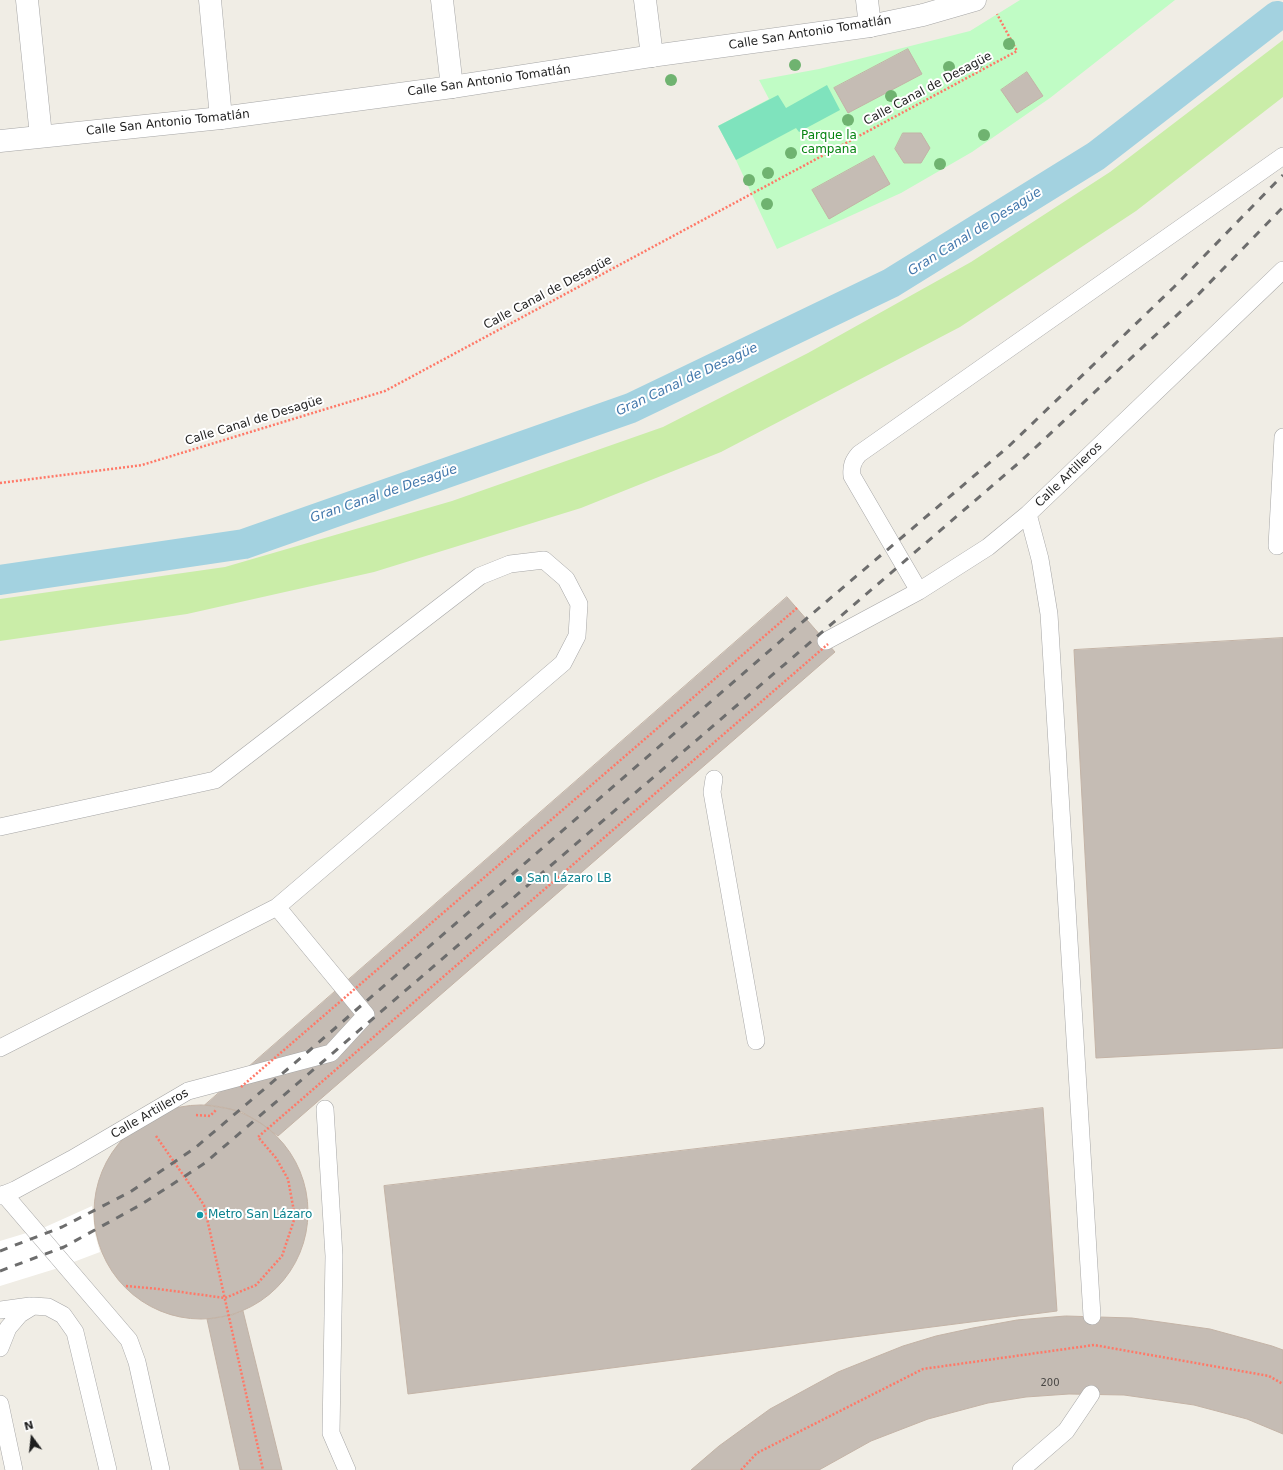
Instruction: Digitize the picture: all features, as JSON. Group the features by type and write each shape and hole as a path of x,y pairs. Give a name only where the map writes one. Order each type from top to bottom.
{"street":[{"path":"27,0 41,136"},
{"path":"210,0 221,118"},
{"path":"442,0 452,87"},
{"path":"645,0 652,56"},
{"path":"867,0 870,26"},
{"name":"Calle San Antonio Tomatlán","path":"0,141 221,118 452,87 652,56 870,26 923,15 975,0"}],"lane":[{"path":"919,591 852,476 851,468 854,460 859,454 1283,156"},
{"name":"Calle Artilleros","path":"827,643 919,591 988,547 1028,514 1283,270"},
{"path":"1277,546 1283,437"},
{"path":"1028,514 1040,559 1049,614 1092,1316"},
{"path":"0,827 216,780 480,576 510,564 544,560 566,579 579,604 577,636 563,663 277,907 0,1048"},
{"path":"714,779 712,792 756,1041"},
{"name":"Calle Artilleros","path":"2,1195 72,1159 188,1091 330,1053 366,1015 277,907"},
{"path":"325,1109 334,1256 331,1433 347,1470"},
{"path":"2,1195 129,1340 137,1362 161,1470"},
{"path":"0,1310 33,1306 48,1307 63,1315 75,1332 108,1470"},
{"path":"0,1348 8,1328 20,1314 33,1306"},
{"path":"1021,1470 1066,1431 1091,1394"},
{"path":"0,1404 14,1470"}],"path":[{"name":"Calle Canal de Desagüe","path":"0,482 142,465 385,391 1017,51 997,13"},
{"path":"241,1087 797,608"},
{"path":"126,1286 159,1288 225,1298 256,1285 282,1256 294,1217 288,1179 276,1158 258,1137 827,643"},
{"path":"158,1138 204,1205 263,1470"},
{"path":"741,1470 757,1453 922,1369 1094,1345 1269,1376 1283,1384"}],"green space":[{"name":"Parque la campana","path":"1020,0 1175,0 1050,98 972,152 901,193 777,249 736,160 718,126 769,99 759,80 819,69 970,31"},
{"path":"1283,40 1283,97 1136,211 960,327 721,452 581,508 374,572 187,614 0,641 0,599 225,567 452,501 663,427 808,353 971,262 1110,172"},
{"path":"827,85 840,110 799,132 796,128 736,160 718,126 778,95 786,108"}],"pier":[{"path":"92,1206 95,1234 100,1252 55,1269 0,1286 0,1241 43,1228"}],"building":[{"path":"908,49 922,74 848,113 834,88"},
{"path":"1027,72 1043,96 1017,113 1001,90"},
{"path":"903,133 921,133 930,148 921,163 904,163 895,149"},
{"path":"874,156 890,184 829,219 812,190"},
{"name":"San Lázaro LB","path":"787,597 835,652 278,1136 242,1112 205,1105"},
{"path":"1283,638 1283,1048 1096,1058 1074,650"},
{"name":"Metro San Lázaro","path":"190,1105 212,1105 232,1109 252,1117 277,1136 296,1161 304,1181 308,1201 308,1223 304,1243 296,1263 277,1288 252,1307 232,1315 212,1319 190,1319 170,1315 150,1307 133,1295 118,1280 106,1263 98,1243 94,1223 94,1201 98,1181 106,1161 118,1144 133,1129 150,1117 170,1109"},
{"path":"1043,1108 1057,1311 408,1394 384,1186"},
{"path":"243,1311 282,1470 240,1470 207,1319 232,1315"},
{"path":"1066,1316 1132,1318 1210,1329 1283,1350 1283,1434 1247,1419 1194,1405 1124,1395 1069,1394 1026,1397 988,1403 928,1419 871,1441 819,1470 691,1470 719,1446 770,1409 838,1372 903,1346 936,1336 1017,1320"}],"waterway":[{"name":"Gran Canal de Desagüe","path":"0,580 244,544 631,408 891,283 1096,156 1277,16"}],"railway":[{"path":"0,1251 62,1227 130,1192 195,1148 806,619 1008,447 1174,287 1283,175"},
{"path":"0,1271 64,1247 142,1204 205,1163 1021,461 1192,301 1283,207"}],"place":[{"name":"San Lázaro LB","path":"519,879"},
{"name":"Metro San Lázaro","path":"200,1215"}]}
